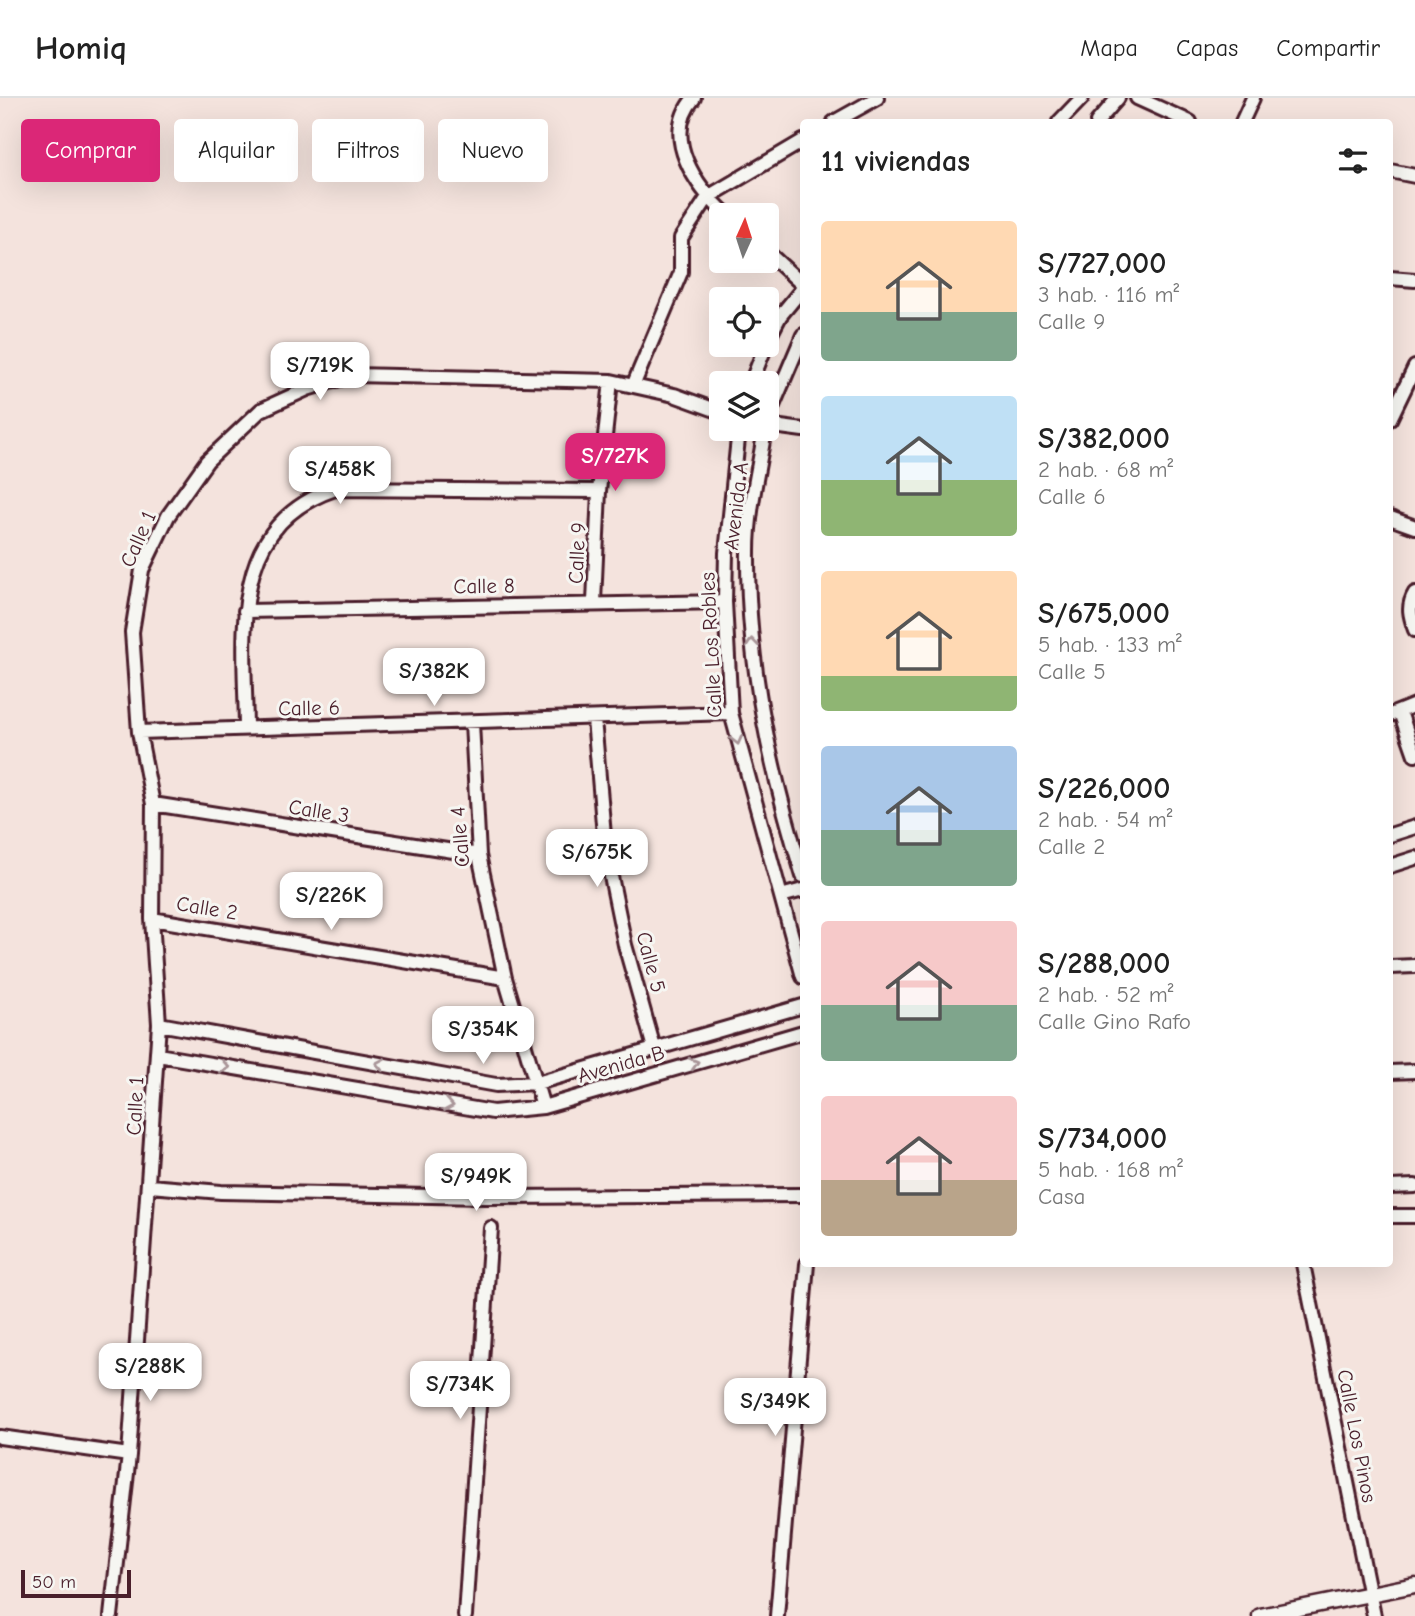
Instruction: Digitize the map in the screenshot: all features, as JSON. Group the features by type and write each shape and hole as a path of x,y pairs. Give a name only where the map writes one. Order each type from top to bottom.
{"street":[{"path":"694,98 688,105 681,127 684,158 714,203"},
{"path":"839,119 877,98"},
{"path":"1062,119 1082,98"},
{"path":"1100,119 1118,98"},
{"path":"1137,98 1183,119"},
{"path":"1243,119 1253,98"},
{"path":"633,386 681,272 681,238 708,197 800,143"},
{"path":"1393,172 1415,176"},
{"path":"779,263 800,283"},
{"path":"1393,278 1415,280"},
{"path":"779,318 800,290"},
{"name":"Avenida A","path":"779,393 800,342"},
{"path":"1393,413 1415,367"},
{"name":"Calle 1","path":"111,1616 129,1455 150,1186 159,1024 152,919 153,804 139,732 132,632 142,570 168,516 207,461 261,410 307,389 354,375 611,381 674,395 709,408"},
{"name":"Calle 9","path":"594,603 599,491 611,381"},
{"path":"779,427 800,430"},
{"name":"Calle Los Robles","path":"738,441 726,553 725,602 731,713 800,966"},
{"name":"Avenida A","path":"764,441 748,548 751,627 759,704 774,780 800,866"},
{"path":"246,729 245,611 251,570 280,522 309,498 335,489 599,491"},
{"path":"1393,519 1415,527"},
{"path":"1415,593 1410,602 1410,616 1415,630"},
{"name":"Calle 8","path":"245,611 725,602"},
{"path":"1415,705 1395,714 1415,755"},
{"name":"Calle 6","path":"139,732 731,713"},
{"name":"Calle 5","path":"594,719 606,847 625,945 654,1048"},
{"name":"Calle 4","path":"472,723 480,855 505,978 543,1107"},
{"name":"Calle 3","path":"153,804 480,855"},
{"path":"1393,834 1415,827"},
{"path":"1393,865 1415,858"},
{"path":"781,896 800,891"},
{"name":"Calle 2","path":"152,919 505,978"},
{"path":"1393,967 1415,966"},
{"name":"Avenida B","path":"159,1024 496,1086 537,1083 800,1007"},
{"name":"Avenida B","path":"158,1055 493,1112 543,1107 800,1033"},
{"path":"1393,1072 1415,1072"},
{"path":"150,1186 221,1192 485,1197 800,1195"},
{"path":"1393,1187 1415,1186"},
{"path":"1393,1216 1415,1216"},
{"path":"465,1616 491,1228"},
{"path":"777,1616 807,1267"},
{"name":"Calle Los Pinos","path":"1304,1267 1374,1616"},
{"path":"0,1437 129,1455"},
{"path":"1260,1616 1415,1585"}]}
